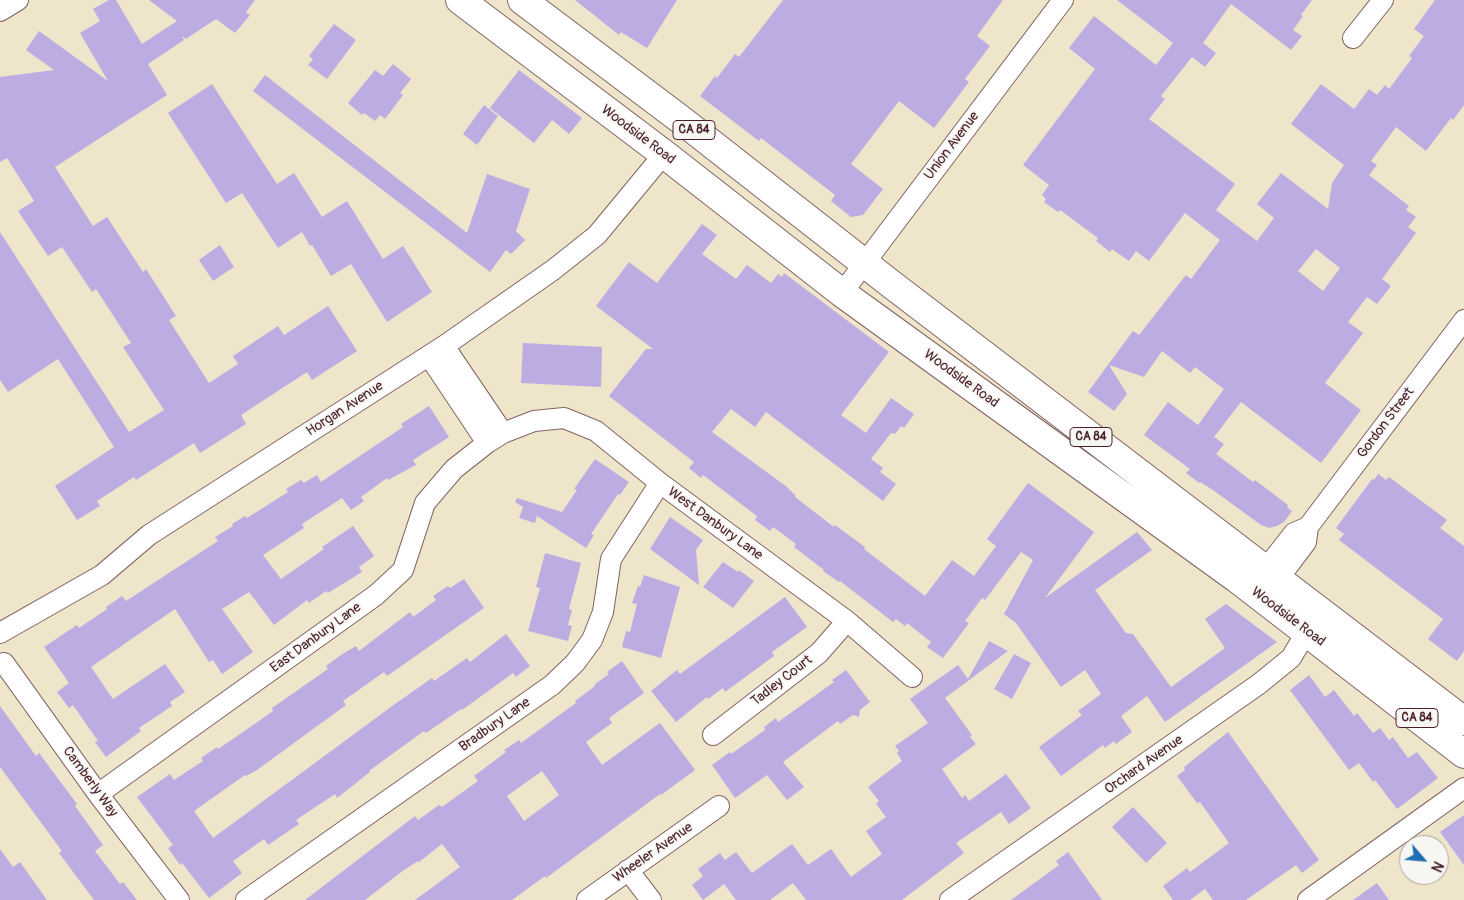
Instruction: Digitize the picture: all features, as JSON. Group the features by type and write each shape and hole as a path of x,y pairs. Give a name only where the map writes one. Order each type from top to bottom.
{"main road":[{"name":"Woodside Road","path":"460,0 664,154 842,293 1236,578 1313,621 1464,721"},
{"name":"Woodside Road","path":"522,0 680,119 864,264 1271,575 1313,621 1464,754"}],"street":[{"path":"0,11 18,0"},
{"name":"Union Avenue","path":"842,293 1063,0"},
{"path":"1353,38 1383,0"},
{"name":"Horgan Avenue","path":"0,632 102,575 149,534 437,351 553,270 597,235 664,154"},
{"name":"Gordon Street","path":"1271,575 1306,542 1308,527 1464,320"},
{"path":"437,351 495,438"},
{"name":"West Danbury Lane","path":"495,438 534,421 564,418 596,431 660,483 847,622 912,676"},
{"name":"East Danbury Lane","path":"98,794 376,595 403,570 425,503 454,469 495,438"},
{"name":"Bradbury Lane","path":"246,900 552,685 575,663 592,640 604,612 612,559 660,483"},
{"name":"Orchard Avenue","path":"950,900 1259,684 1291,658 1313,621"},
{"name":"Tadley Court","path":"713,735 819,653 847,622"},
{"name":"Camberly Way","path":"4,663 98,794 179,900"},
{"path":"1308,900 1464,788"},
{"name":"Wheeler Avenue","path":"587,900 719,806"},
{"path":"628,870 651,900"}],"building":[{"path":"109,0 116,0 142,44 177,21 149,0 255,0 246,12 250,15 235,33 216,19 186,39 182,36 184,40 148,64 167,95 55,167 93,226 107,217 143,272 146,269 176,316 169,320 209,383 238,364 233,356 278,326 284,335 328,306 357,351 312,380 307,372 241,415 246,424 200,453 194,443 136,480 134,477 97,501 100,506 77,520 55,486 114,447 58,359 8,392 0,380 0,232 129,432 164,410 123,347 131,343 96,289 92,292 62,247 48,256 18,211 34,201 7,158 0,162 0,77 54,70 26,50 39,31 108,81 80,33 100,21 93,9"},
{"path":"575,0 677,0 647,48 621,32 619,35"},
{"path":"783,0 1003,0 977,36 990,46 965,79 969,82 934,128 899,101 851,164 883,189 863,215 851,217 831,201 835,195 761,138 759,141 700,96 715,76 717,78 735,54 739,57"},
{"path":"1117,0 1312,0 1293,30 1302,36 1291,50 1231,4 1203,43 1216,53 1205,67 1192,57 1161,96 1165,99 1149,119 1235,184 1216,210 1257,241 1274,218 1257,204 1281,173 1328,209 1332,183 1344,165 1291,124 1321,84 1354,109 1369,89 1377,95 1385,85 1389,89 1412,58 1409,56 1424,36 1414,29 1435,0 1464,0 1464,105 1453,120 1451,118 1426,151 1396,127 1371,161 1377,165 1369,175 1409,206 1406,210 1416,217 1408,227 1416,233 1382,279 1391,286 1377,304 1367,297 1348,322 1363,333 1325,383 1361,410 1321,463 1241,402 1214,437 1224,444 1216,454 1253,482 1255,480 1288,505 1287,507 1292,511 1284,522 1269,528 1261,525 1213,490 1199,483 1186,473 1190,469 1144,435 1168,402 1198,425 1224,389 1195,367 1190,373 1162,351 1144,377 1109,365 1127,394 1114,411 1088,392 1133,331 1139,335 1186,275 1191,279 1220,240 1185,213 1149,261 1136,251 1129,261 1112,249 1110,252 1096,241 1098,238 1060,210 1058,212 1044,202 1046,199 1042,195 1049,185 1023,165 1095,69 1069,48 1094,16 1156,65 1173,43","holes":["1316,249 1340,268 1323,291 1298,271"]},
{"path":"334,24 356,40 327,79 308,65 313,59 309,56"},
{"path":"393,64 411,79 400,93 403,95 385,119 380,115 375,121 364,113 362,115 348,103 375,70 383,76"},
{"path":"519,70 582,118 569,134 552,120 534,143 490,108"},
{"path":"265,75 467,233 487,174 530,189 516,231 525,240 511,254 506,250 490,272 253,91"},
{"path":"212,84 277,184 294,173 322,217 347,201 383,259 403,246 432,292 387,322 351,264 331,276 302,232 278,248 242,193 226,203 168,113"},
{"path":"484,105 498,116 477,145 463,134"},
{"path":"702,224 717,235 702,254 736,279 747,265 771,283 778,274 782,277 784,273 889,352 841,415 866,433 891,398 914,414 904,428 901,426 895,434 891,433 871,459 883,468 880,472 896,484 883,501 766,412 755,427 731,409 712,432 787,487 795,497 834,527 835,525 865,547 864,549 925,596 952,560 974,576 996,546 987,539 1028,483 1094,532 1045,598 1137,532 1152,550 1095,590 1126,633 1133,634 1171,687 1225,648 1205,619 1226,604 1277,642 1165,722 1147,696 1121,716 1132,732 1116,744 1114,741 1105,748 1103,745 1061,776 1039,747 1082,715 1078,711 1101,694 1085,670 1061,687 1016,623 1004,614 1033,560 1021,552 985,600 982,598 965,621 969,623 943,658 927,647 931,642 907,623 905,626 896,619 893,622 840,581 823,571 794,547 796,544 773,527 770,531 755,520 757,516 703,475 701,478 689,468 694,462 609,396 646,349 653,349 596,306 629,262 657,283"},
{"path":"220,245 234,267 213,281 199,260"},
{"path":"523,343 602,347 601,387 521,383"},
{"path":"429,406 449,437 413,460 416,465 388,480 387,478 361,497 364,501 351,510 342,498 302,524 304,528 263,555 281,579 353,526 374,556 359,567 362,572 328,593 326,591 309,603 307,600 274,625 249,592 222,609 253,652 222,674 213,660 209,662 175,609 91,667 113,699 165,664 185,692 170,702 172,706 139,728 141,731 106,757 95,742 98,741 73,705 69,708 57,692 69,683 44,647 77,625 79,628 122,596 126,601 218,541 215,537 233,526 232,524 245,516 247,518 288,492 286,489 301,480 304,483 317,475 321,482 403,427 401,424"},
{"path":"595,459 629,482 620,495 618,494 591,534 594,535 586,548 537,516 535,523 519,518 523,507 515,502 517,498 562,512 577,490 574,489"},
{"path":"1378,474 1386,480 1389,477 1447,520 1440,528 1464,546 1464,651 1457,661 1428,639 1443,619 1339,540 1344,534 1336,528 1372,479 1374,480"},
{"path":"670,517 703,540 696,550 699,585 650,549"},
{"path":"545,553 581,563 569,609 572,610 568,625 572,626 568,641 528,631 540,588 536,587"},
{"path":"723,562 738,572 739,570 754,581 733,608 703,587"},
{"path":"644,575 680,587 661,658 622,647 626,631 630,632 637,604 632,603"},
{"path":"464,579 484,608 387,676 384,672 343,701 346,705 257,770 245,775 194,811 213,838 432,678 434,681 467,658 470,662 506,634 530,666 516,677 513,673 462,710 426,733 424,731 369,771 337,798 335,794 296,820 299,824 268,845 264,839 233,861 242,873 209,898 182,863 180,865 168,848 173,845 137,797 170,774 174,780 203,761 201,758 217,747 218,749 273,711 272,708 328,669 326,666 341,655 356,646 359,651 410,612 413,617 436,600 433,596 448,586 450,588"},
{"path":"785,597 807,627 772,652 774,656 725,692 723,688 708,699 707,697 676,722 651,691 677,670 680,674"},
{"path":"989,641 1008,651 945,698 972,735 970,737 976,744 942,769 962,798 965,795 969,801 1006,774 1031,808 1009,824 1001,812 956,843 964,853 902,900 806,900 793,883 770,900 736,900 724,884 703,900 692,885 703,876 698,869 720,853 725,860 736,852 752,873 792,844 808,865 831,849 851,877 882,854 866,831 886,817 876,804 879,801 868,787 902,761 897,753 899,751 895,746 928,723 910,699 958,665 968,679"},
{"path":"1014,654 1031,663 1012,699 994,689"},
{"path":"622,661 644,693 609,718 612,723 586,742 602,765 660,723 695,770 546,878 545,876 512,900 415,900 460,867 442,844 365,900 305,900 415,816 418,820 439,805 442,807 478,781 474,776 506,752 504,750 519,740 521,743 576,703 575,701 609,674 607,672","holes":["542,771 559,795 524,821 507,796"]},
{"path":"846,670 870,702 860,710 859,717 853,715 840,724 838,721 783,762 804,787 787,800 767,775 735,798 712,765 765,730 764,727 776,718 778,722 834,682 832,680"},
{"path":"1309,675 1325,697 1334,690 1354,716 1357,713 1373,733 1380,728 1389,740 1393,737 1408,758 1417,752 1438,778 1397,809 1375,780 1373,782 1359,763 1349,770 1290,690"},
{"path":"0,706 36,756 39,753 77,804 75,806 103,845 95,851 120,884 123,882 137,900 94,900 59,853 62,851 0,767"},
{"path":"1228,732 1319,860 1302,873 1296,865 1246,900 1213,900 1205,889 1190,900 1173,900 1163,886 1187,868 1190,872 1229,843 1200,802 1197,803 1177,776 1185,770 1184,767"},
{"path":"1133,807 1167,843 1146,863 1112,827"},
{"path":"1464,815 1464,865 1449,844 1449,835 1442,835 1440,832"},
{"path":"0,849 13,867 20,862 47,900 0,900"},
{"path":"1068,852 1102,900 1011,900 1059,865 1056,861"},
{"path":"1377,883 1389,900 1353,900"}]}
